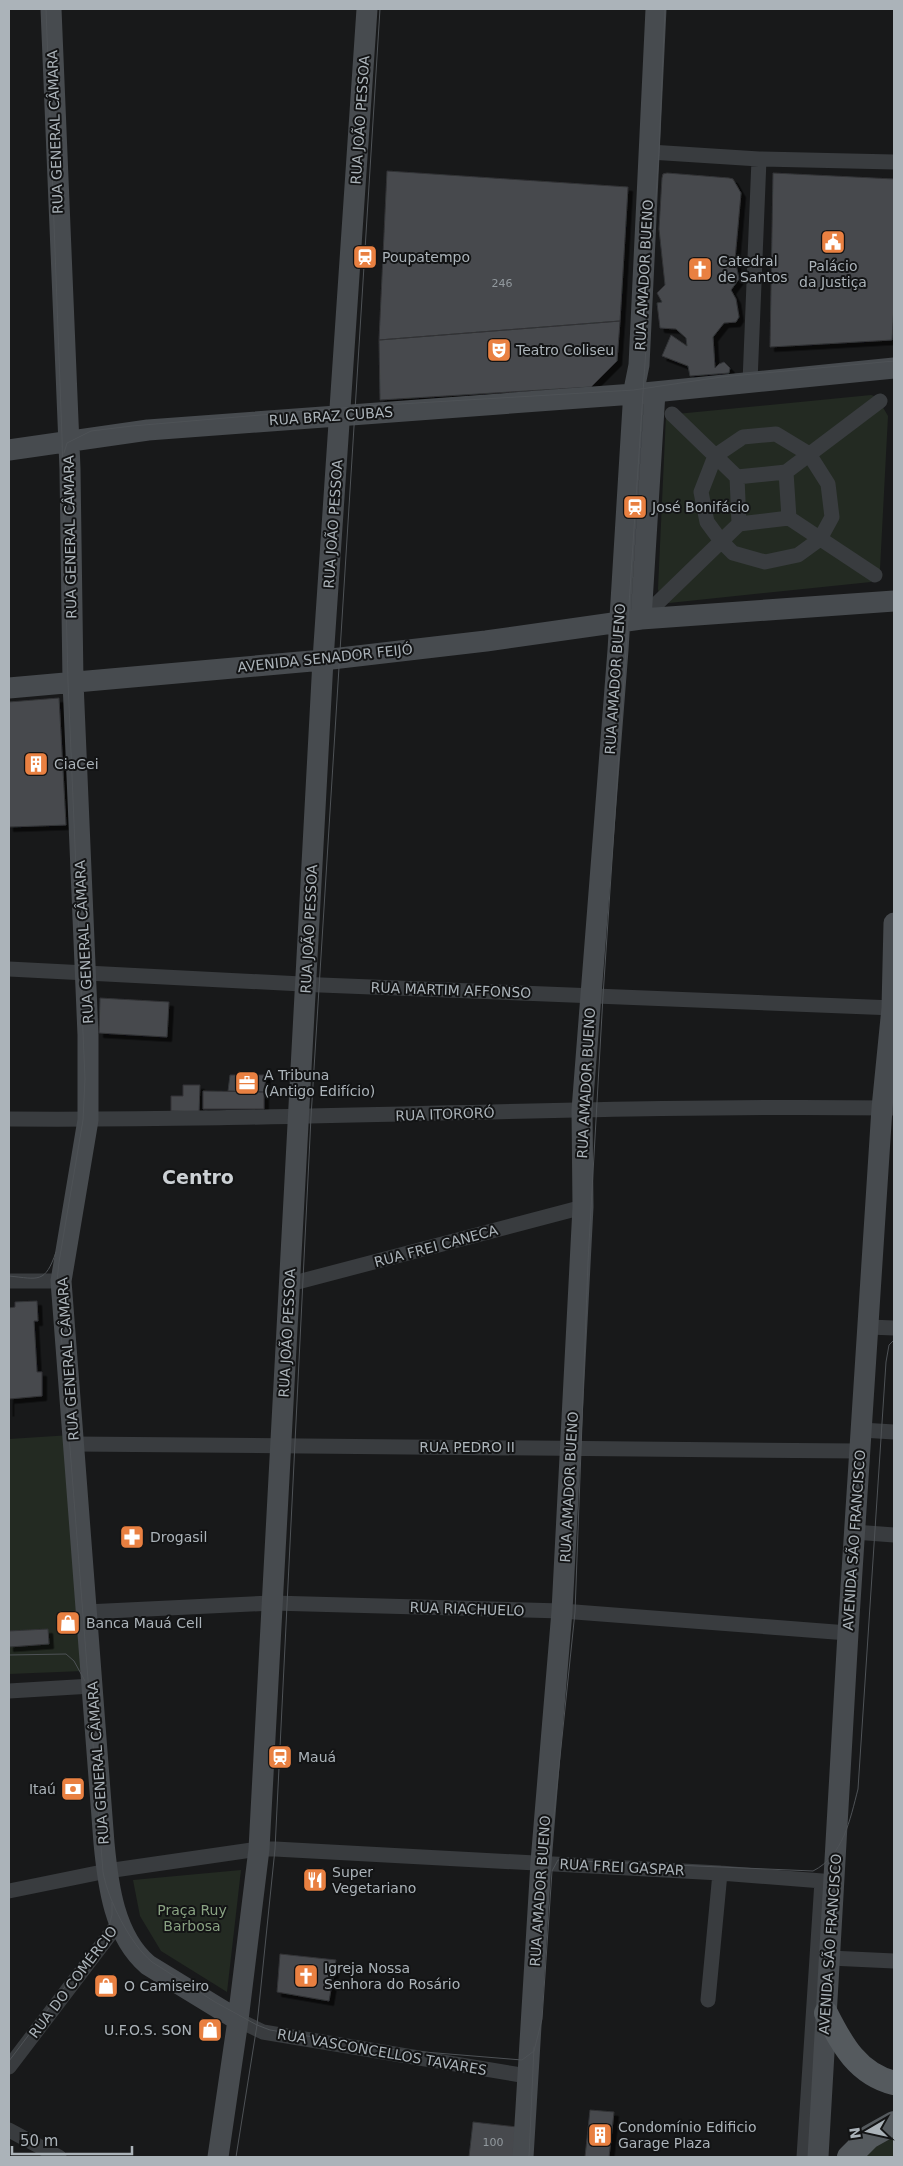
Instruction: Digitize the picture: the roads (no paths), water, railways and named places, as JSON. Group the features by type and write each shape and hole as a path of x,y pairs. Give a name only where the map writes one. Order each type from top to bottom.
{"main road":[{"path":"826,2013 841,2041 855,2061 870,2074 894,2083"},
{"path":"849,2157 869,2137 894,2123"}],"street":[{"name":"RUA GENERAL CÂMARA","path":"51,9 67,443 70,470 73,682 88,1036 88,1120 61,1281 107,1871"},
{"name":"RUA JOÃO PESSOA","path":"259,1849 323,660 367,9"},
{"name":"RUA AMADOR BUENO","path":"523,2157 541,1862 562,1611 583,1207 582,1110 619,622 644,393 639,365 656,9"},
{"path":"650,152 759,159 894,162"},
{"path":"750,382 759,159"},
{"name":"RUA BRAZ CUBAS","path":"9,450 148,430 644,393 894,368"},
{"path":"641,620 644,393"},
{"path":"737,477 786,472 880,401"},
{"path":"672,414 737,477 739,524"},
{"path":"776,434 809,454 828,484 832,517 820,539 798,555 766,562 733,553 721,542 707,522 702,492 715,456 743,437 776,434"},
{"path":"786,472 789,518"},
{"path":"641,620 739,524 789,518 875,576"},
{"name":"AVENIDA SENADOR FEIJÓ","path":"9,688 323,660 486,641 619,622 894,601"},
{"name":"AVENIDA SÃO FRANCISCO","path":"804,2157 829,1882 848,1633 859,1451 888,1108 893,1008 894,923"},
{"name":"RUA MARTIM AFFONSO","path":"9,969 306,984 893,1008"},
{"name":"RUA ITORORÓ","path":"9,1120 299,1117 582,1110 888,1108"},
{"name":"RUA FREI CANECA","path":"290,1284 583,1207"},
{"path":"9,1281 61,1281"},
{"path":"869,1327 894,1328"},
{"path":"861,1430 894,1432"},
{"name":"RUA PEDRO II","path":"74,1444 859,1451"},
{"path":"854,1532 894,1535"},
{"name":"RUA RIACHUELO","path":"86,1612 272,1603 562,1611 848,1633"},
{"path":"9,1691 92,1686"},
{"path":"9,1892 107,1871 259,1849 238,2020 218,2157"},
{"name":"RUA FREI GASPAR","path":"259,1849 541,1862 829,1882"},
{"path":"107,1871 112,1902 132,1948 138,1957 238,2020"},
{"path":"708,2000 720,1873"},
{"name":"AVENIDA SÃO FRANCISCO","path":"818,2157 830,1958 829,1882"},
{"name":"RUA DO COMÉRCIO","path":"9,2067 120,1921"},
{"path":"830,1958 894,1961"},
{"name":"RUA VASCONCELLOS TAVARES","path":"238,2020 263,2032 528,2076"},
{"path":"9,2130 59,2157"}],"tram line":[{"path":"46,9 62,437 68,682 85,1079 83,1120 57,1281 103,1872 121,1921 144,1954 152,1962 215,2002 270,2030 388,2049 522,2060 534,2051 542,2019 552,1871 558,1860 813,1871 823,1864 832,1856 844,1836 858,1789 886,1362 889,1345 894,1340"},
{"path":"236,2157 257,2025 275,1849 311,1117 380,9"},
{"path":"548,1873 575,1612 588,1261 603,996 659,152 665,9"},
{"path":"64,453 67,443 91,431 132,426 366,406 634,390 721,377 894,361"},
{"path":"9,1276 40,1277 48,1270 56,1252"},
{"path":"9,1655 66,1654 74,1661 85,1681"},
{"path":"9,2061 108,1930 112,1915 112,1902"},
{"path":"529,2157 534,2047"}],"place":[{"name":"Palácio da Justiça","path":"833,242"},
{"name":"Poupatempo","path":"365,257"},
{"name":"Catedral de Santos","path":"700,269"},
{"name":"Teatro Coliseu","path":"499,350"},
{"name":"José Bonifácio","path":"635,507"},
{"name":"CiaCei","path":"36,764"},
{"name":"A Tribuna (Antigo Edifício)","path":"247,1083"},
{"name":"Drogasil","path":"132,1537"},
{"name":"Banca Mauá Cell","path":"68,1623"},
{"name":"Mauá","path":"280,1757"},
{"name":"Itaú","path":"73,1789"},
{"name":"Super Vegetariano","path":"315,1880"},
{"name":"Igreja Nossa Senhora do Rosário","path":"306,1976"},
{"name":"O Camiseiro","path":"106,1986"},
{"name":"U.F.O.S. SON","path":"210,2030"},
{"name":"Condomínio Edificio Garage Plaza","path":"600,2135"}],"district":[{"name":"Centro","path":"198,1177"}],"park label":[{"name":"Praça Ruy Barbosa","path":"192,1918"}]}
